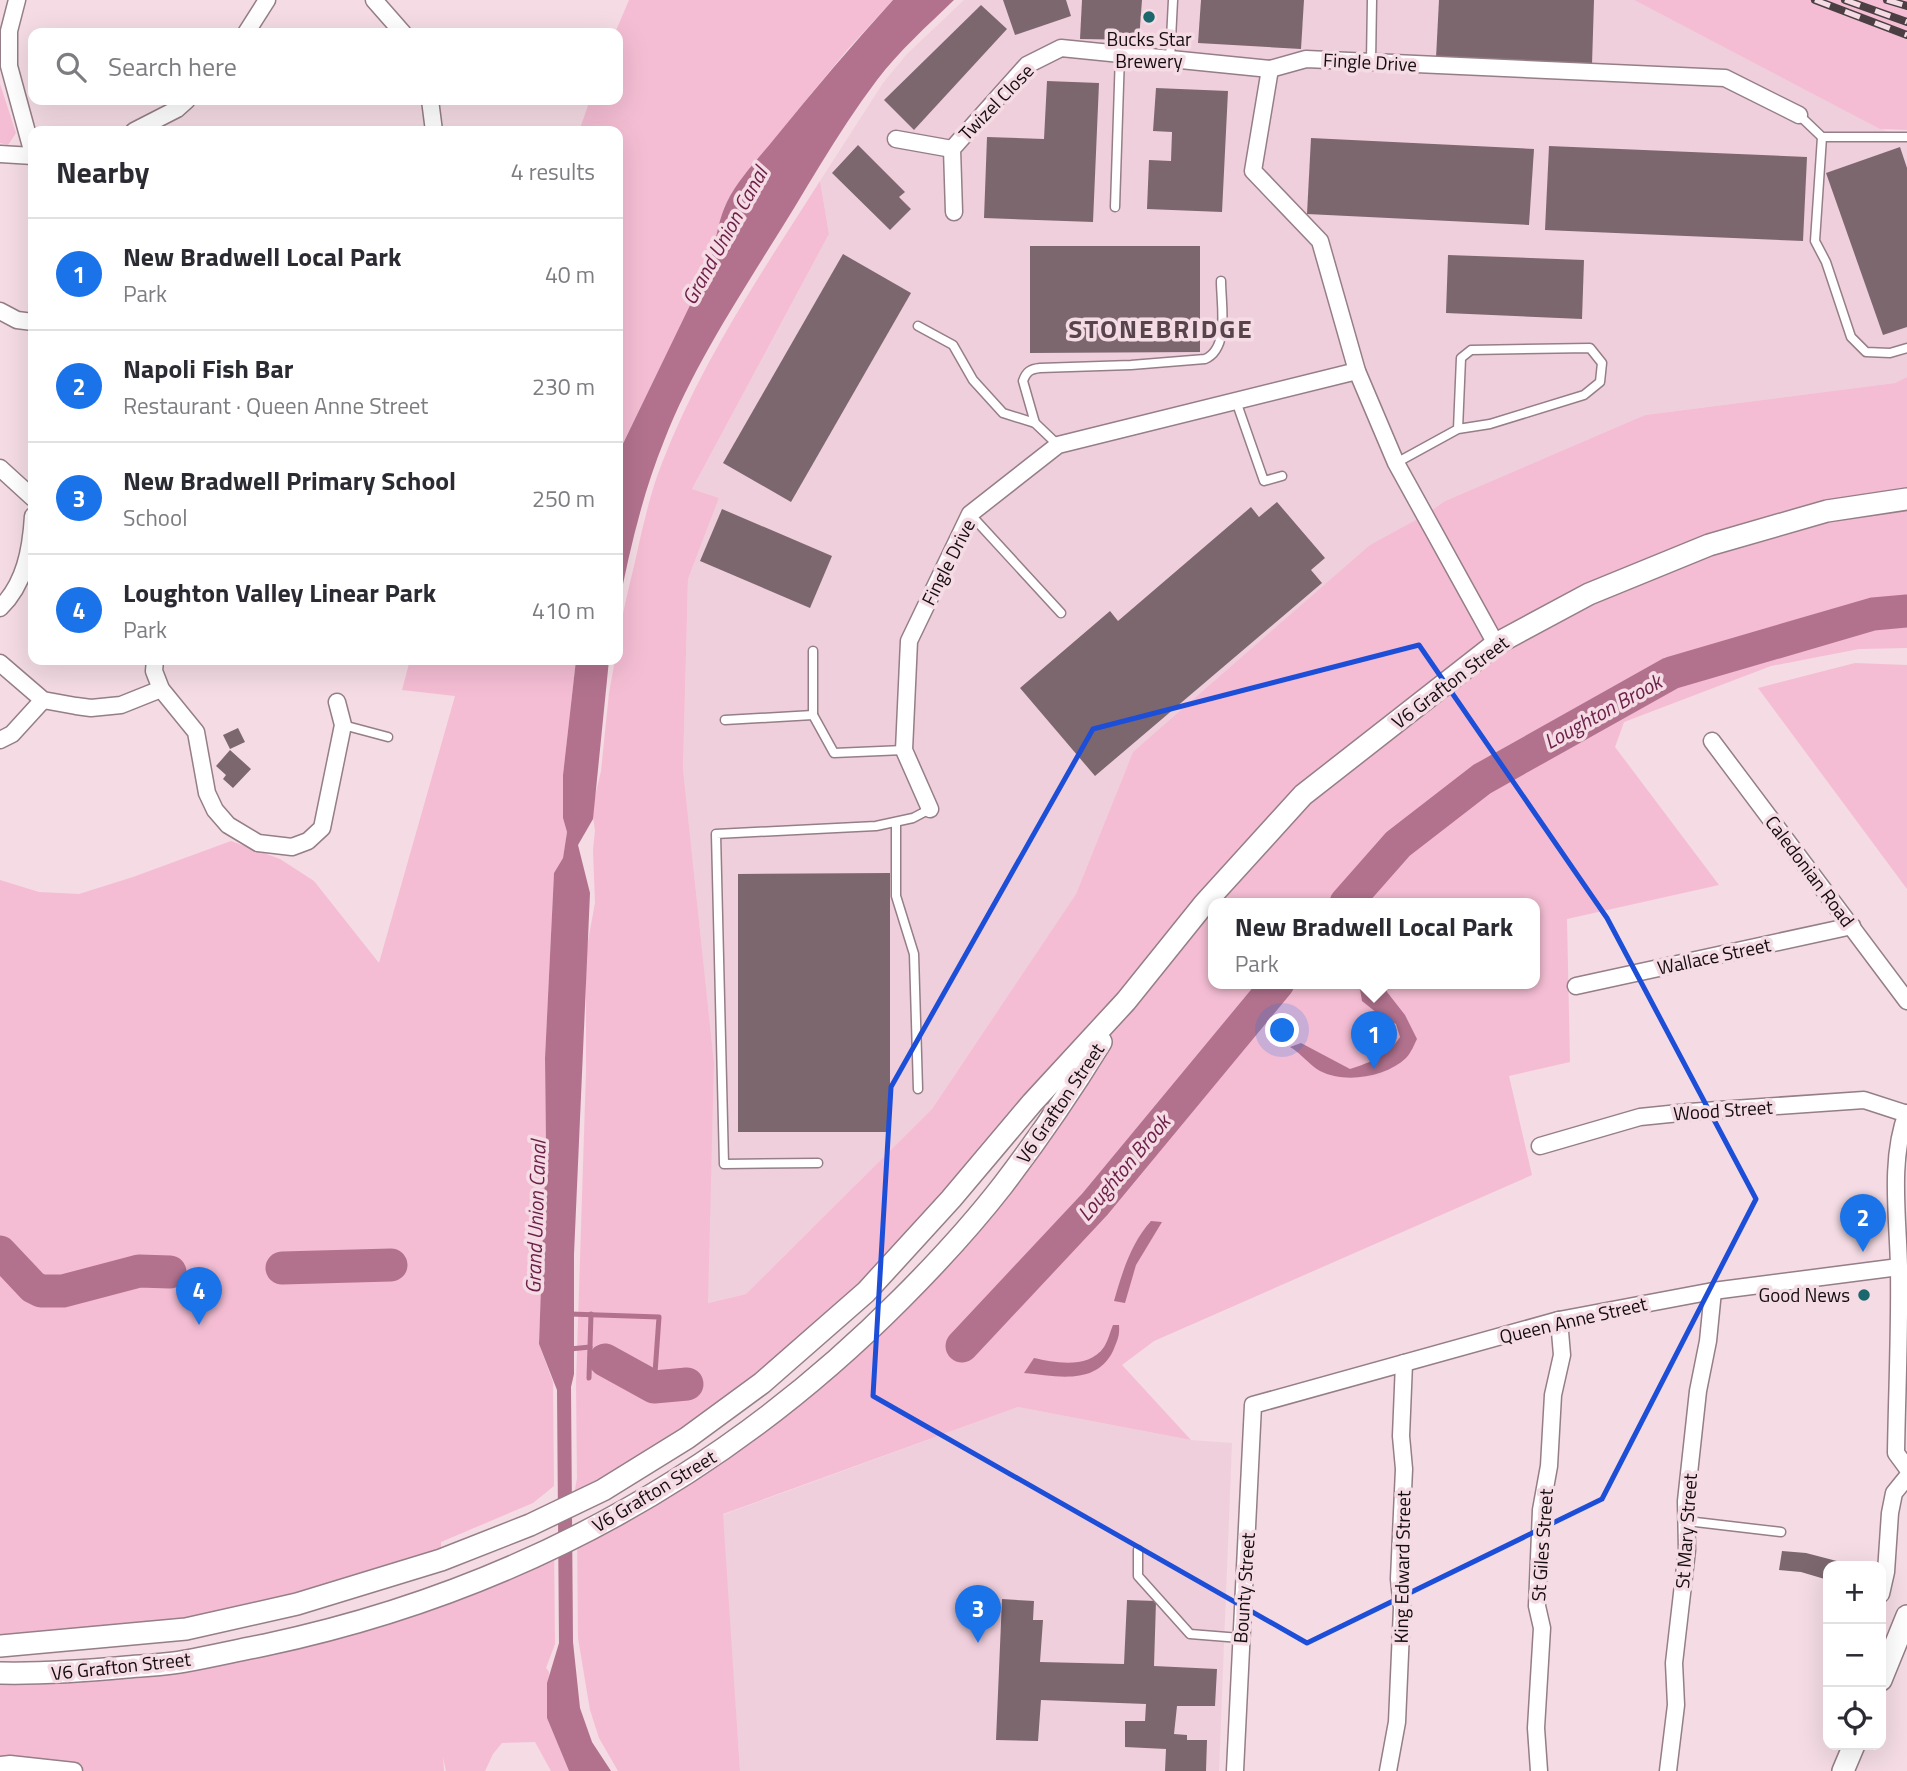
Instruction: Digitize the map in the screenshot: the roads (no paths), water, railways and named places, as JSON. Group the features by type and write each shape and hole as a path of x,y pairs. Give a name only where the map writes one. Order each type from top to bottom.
{"street":[{"path":"17,0 9,31 9,66 28,136"},
{"path":"249,28 267,0"},
{"path":"373,0 398,28"},
{"name":"Twizel Close","path":"954,212 952,149 1027,65 1061,48 1270,69"},
{"name":"Fingle Drive","path":"1270,69 1306,59 1725,78 1799,115"},
{"path":"1270,69 1253,171 1320,241 1357,372 1396,463 1496,644"},
{"path":"144,126 181,105"},
{"path":"431,105 433,126"},
{"path":"896,139 952,149"},
{"path":"0,154 28,155"},
{"path":"0,311 17,320 28,321"},
{"name":"Fingle Drive","path":"930,809 904,750 909,641 970,514 1058,446 1357,372"},
{"path":"0,468 28,494"},
{"name":"V6 Grafton Street","path":"1209,898 1303,795 1496,644 1589,594 1709,545 1827,511 1907,499"},
{"path":"0,608 10,599 28,560"},
{"path":"0,663 43,699 76,706 109,707 142,698 161,689"},
{"path":"155,665 161,689 196,733 207,793 215,810 228,825 258,843 292,847 308,841 322,828 343,725 337,702"},
{"path":"0,740 12,734 43,699"},
{"name":"Caledonian Road","path":"1712,741 1907,1001"},
{"name":"V6 Grafton Street","path":"0,1646 186,1629 297,1604 441,1560 530,1525 603,1490 687,1438 762,1383 866,1292 951,1199 1032,1103 1126,1001 1208,900"},
{"name":"Wallace Street","path":"1576,986 1852,926"},
{"name":"V6 Grafton Street","path":"0,1673 43,1674 183,1662 308,1635 415,1605 543,1553 641,1502 732,1445 783,1406 864,1336 936,1264 1001,1187 1064,1102 1126,1001"},
{"name":"Wood Street","path":"1540,1146 1640,1117 1689,1112 1864,1100 1907,1114"},
{"path":"1907,1114 1899,1135 1896,1210 1899,1267 1896,1453 1907,1468"},
{"name":"Queen Anne Street","path":"1253,1405 1559,1320 1713,1291 1899,1267"},
{"name":"St Mary Street","path":"1668,1771 1676,1705 1674,1663 1687,1550 1686,1501 1696,1405 1708,1341 1713,1291"},
{"name":"St Giles Street","path":"1539,1771 1536,1728 1542,1628 1537,1606 1541,1510 1549,1466 1553,1395 1562,1354 1559,1320"},
{"name":"King Edward Street","path":"1388,1771 1397,1722 1402,1608 1399,1579 1404,1469 1401,1436 1404,1363"},
{"name":"Bounty Street","path":"1235,1771 1253,1405"},
{"path":"1886,1572 1894,1493 1907,1477"},
{"path":"1886,1661 1907,1616"},
{"path":"1843,1771 1852,1750"},
{"path":"0,1765 74,1771"}],"lane":[{"path":"1170,59 1173,0"},
{"path":"1371,62 1372,0"},
{"path":"1115,207 1120,54"},
{"path":"1799,115 1822,137 1907,137"},
{"path":"1822,137 1815,241 1826,262 1851,337 1866,352 1890,353 1907,348"},
{"path":"1035,423 1023,381 1031,369 1132,365 1205,359 1211,356 1221,342 1221,281"},
{"path":"918,326 953,345 973,380 1003,413 1035,423 1058,446"},
{"path":"1396,463 1458,429 1490,424 1584,395 1600,382 1602,363 1590,348 1471,350 1461,358 1458,429"},
{"path":"1237,401 1264,481 1282,476"},
{"path":"970,514 1061,613"},
{"path":"813,651 813,715 834,753 904,750"},
{"path":"725,720 813,715"},
{"path":"343,725 388,737"},
{"path":"818,1163 724,1164 716,834 897,823 930,809"},
{"path":"897,823 896,896 914,954 918,1088"},
{"path":"1687,1521 1781,1532"},
{"path":"1138,1550 1138,1576 1190,1634 1240,1638"}],"water":[{"name":"Grand Union Canal","path":"893,0 954,0 895,59 862,101 712,343 674,416 656,461 637,524 623,586 623,444 708,268 727,202 749,169"},
{"path":"575,665 608,665 593,819 578,845 590,893 574,1254 574,1374 571,1387 573,1642 580,1708 592,1742 611,1771 569,1771 547,1718 547,1683 559,1643 557,1390 539,1344 546,1144 545,1058 554,873 563,858 567,832 563,818 563,775"},
{"path":"1360,989 1386,989 1405,1015 1417,1039 1406,1058 1398,1065 1377,1074 1341,1077 1320,1071 1290,1047 1301,1043 1350,1069 1384,1054 1400,1037 1396,1024 1362,1001"},
{"path":"1151,1221 1162,1222 1136,1265 1125,1303 1114,1301 1133,1249"},
{"path":"1113,1325 1119,1325 1117,1341 1106,1362 1096,1370 1062,1377 1024,1373 1034,1358 1062,1363 1090,1359 1104,1347"}],"waterway":[{"name":"Loughton Brook","path":"1350,898 1398,844 1482,779 1671,673 1873,614 1907,611"},
{"name":"Loughton Brook","path":"962,1346 1095,1204 1273,989"},
{"name":"Loughton Brook","path":"0,1252 33,1287 41,1291 63,1291 139,1271 170,1272"},
{"name":"Loughton Brook","path":"282,1268 391,1265"},
{"path":"570,1314 659,1317 654,1387"},
{"path":"589,1378 591,1314"},
{"name":"Loughton Brook","path":"570,1349 590,1347"},
{"name":"Loughton Brook","path":"605,1360 654,1387 687,1384"}],"railway":[{"path":"1815,0 1907,35"},
{"path":"1845,0 1907,22"},
{"path":"1887,0 1907,6"}],"place":[{"name":"Bucks Star Brewery","path":"1149,17"},
{"name":"New Bradwell Local Park","path":"1374,1069"},
{"name":"Napoli Fish Bar","path":"1863,1252"},
{"name":"Good News","path":"1864,1295"},
{"name":"Loughton Valley Linear Park","path":"199,1325"},
{"name":"New Bradwell Primary School","path":"978,1643"}],"district":[{"name":"STONEBRIDGE","path":"1161,329"}]}
